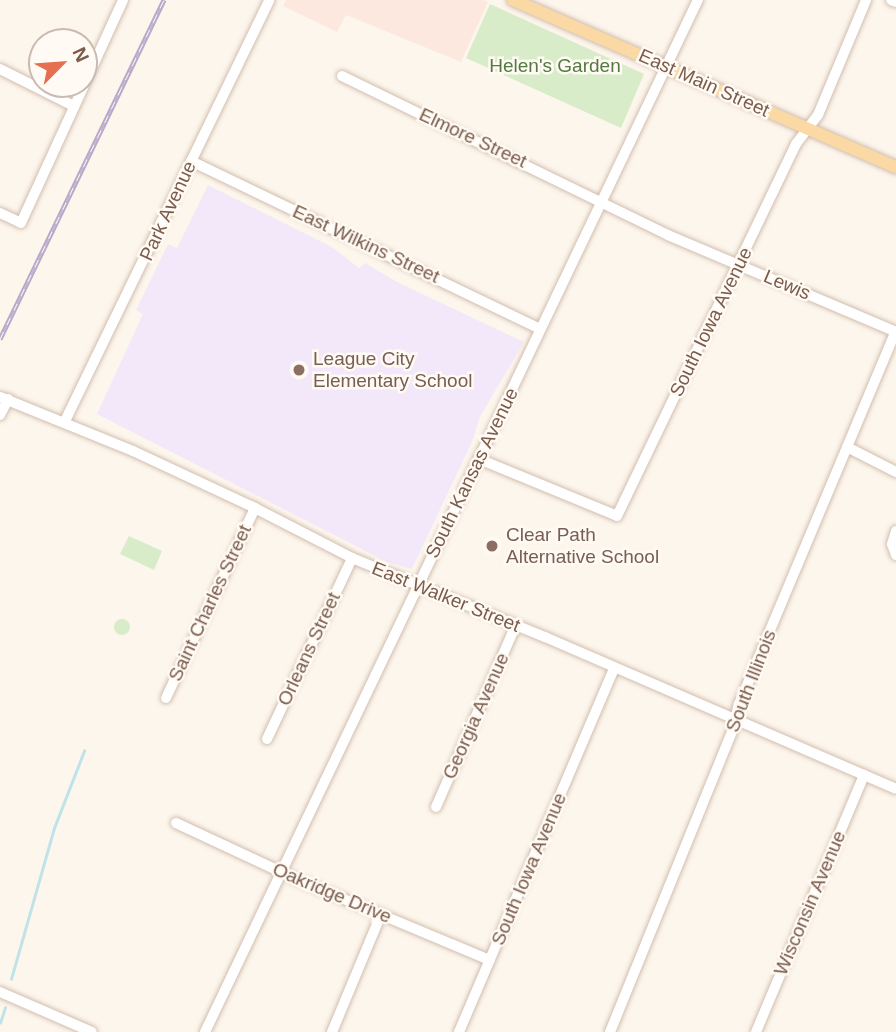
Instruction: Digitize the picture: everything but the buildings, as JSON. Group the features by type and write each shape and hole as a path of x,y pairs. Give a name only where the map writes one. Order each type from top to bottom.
{"main road":[{"name":"East Main Street","path":"513,0 532,4 667,67 896,167"}],"street":[{"path":"0,213 21,223 123,0"},
{"name":"Park Avenue","path":"65,421 269,0"},
{"name":"South Kansas Avenue","path":"205,1032 698,0"},
{"name":"South Iowa Avenue","path":"479,459 617,516 796,144 818,115 866,0"},
{"path":"891,0 896,2"},
{"path":"0,69 74,106"},
{"name":"Elmore Street","path":"342,76 602,201"},
{"name":"East Wilkins Street","path":"191,161 540,329"},
{"name":"Lewis","path":"602,201 668,235 896,332"},
{"name":"South Illinois","path":"610,1032 733,729 734,719 896,332"},
{"path":"0,415 4,398"},
{"name":"East Walker Street","path":"4,398 65,421 254,508 352,558 516,625 896,789"},
{"path":"846,447 896,472"},
{"name":"Saint Charles Street","path":"166,698 254,508"},
{"path":"896,531 892,544 896,555"},
{"name":"Orleans Street","path":"267,740 352,558"},
{"name":"Georgia Avenue","path":"436,807 516,625"},
{"name":"South Iowa Avenue","path":"459,1032 614,668"},
{"name":"Wisconsin Avenue","path":"756,1032 864,775"},
{"name":"Oakridge Drive","path":"176,823 280,871 490,960"},
{"path":"332,1032 381,915"},
{"path":"0,992 92,1032"}],"shaded area":[{"path":"286,0 488,2 461,62 346,15 337,32 283,6"},
{"path":"208,185 332,247 359,268 365,263 399,283 524,342 480,417 472,442 412,569 387,562 97,414 143,314 136,310 168,244 177,248"}],"green space":[{"name":"Helen's Garden","path":"490,4 644,74 621,128 466,58"},
{"path":"129,536 162,551 154,570 120,554"},
{"path":"122,619 128,621 128,633 122,635 116,633 114,627 116,621"}],"waterway":[{"path":"11,979 54,828 84,751"},
{"path":"0,1023 5,1008"}],"railway":[{"path":"0,339 164,0"}],"place":[{"name":"League City Elementary School","path":"299,370"},
{"name":"Clear Path Alternative School","path":"492,546"}]}
